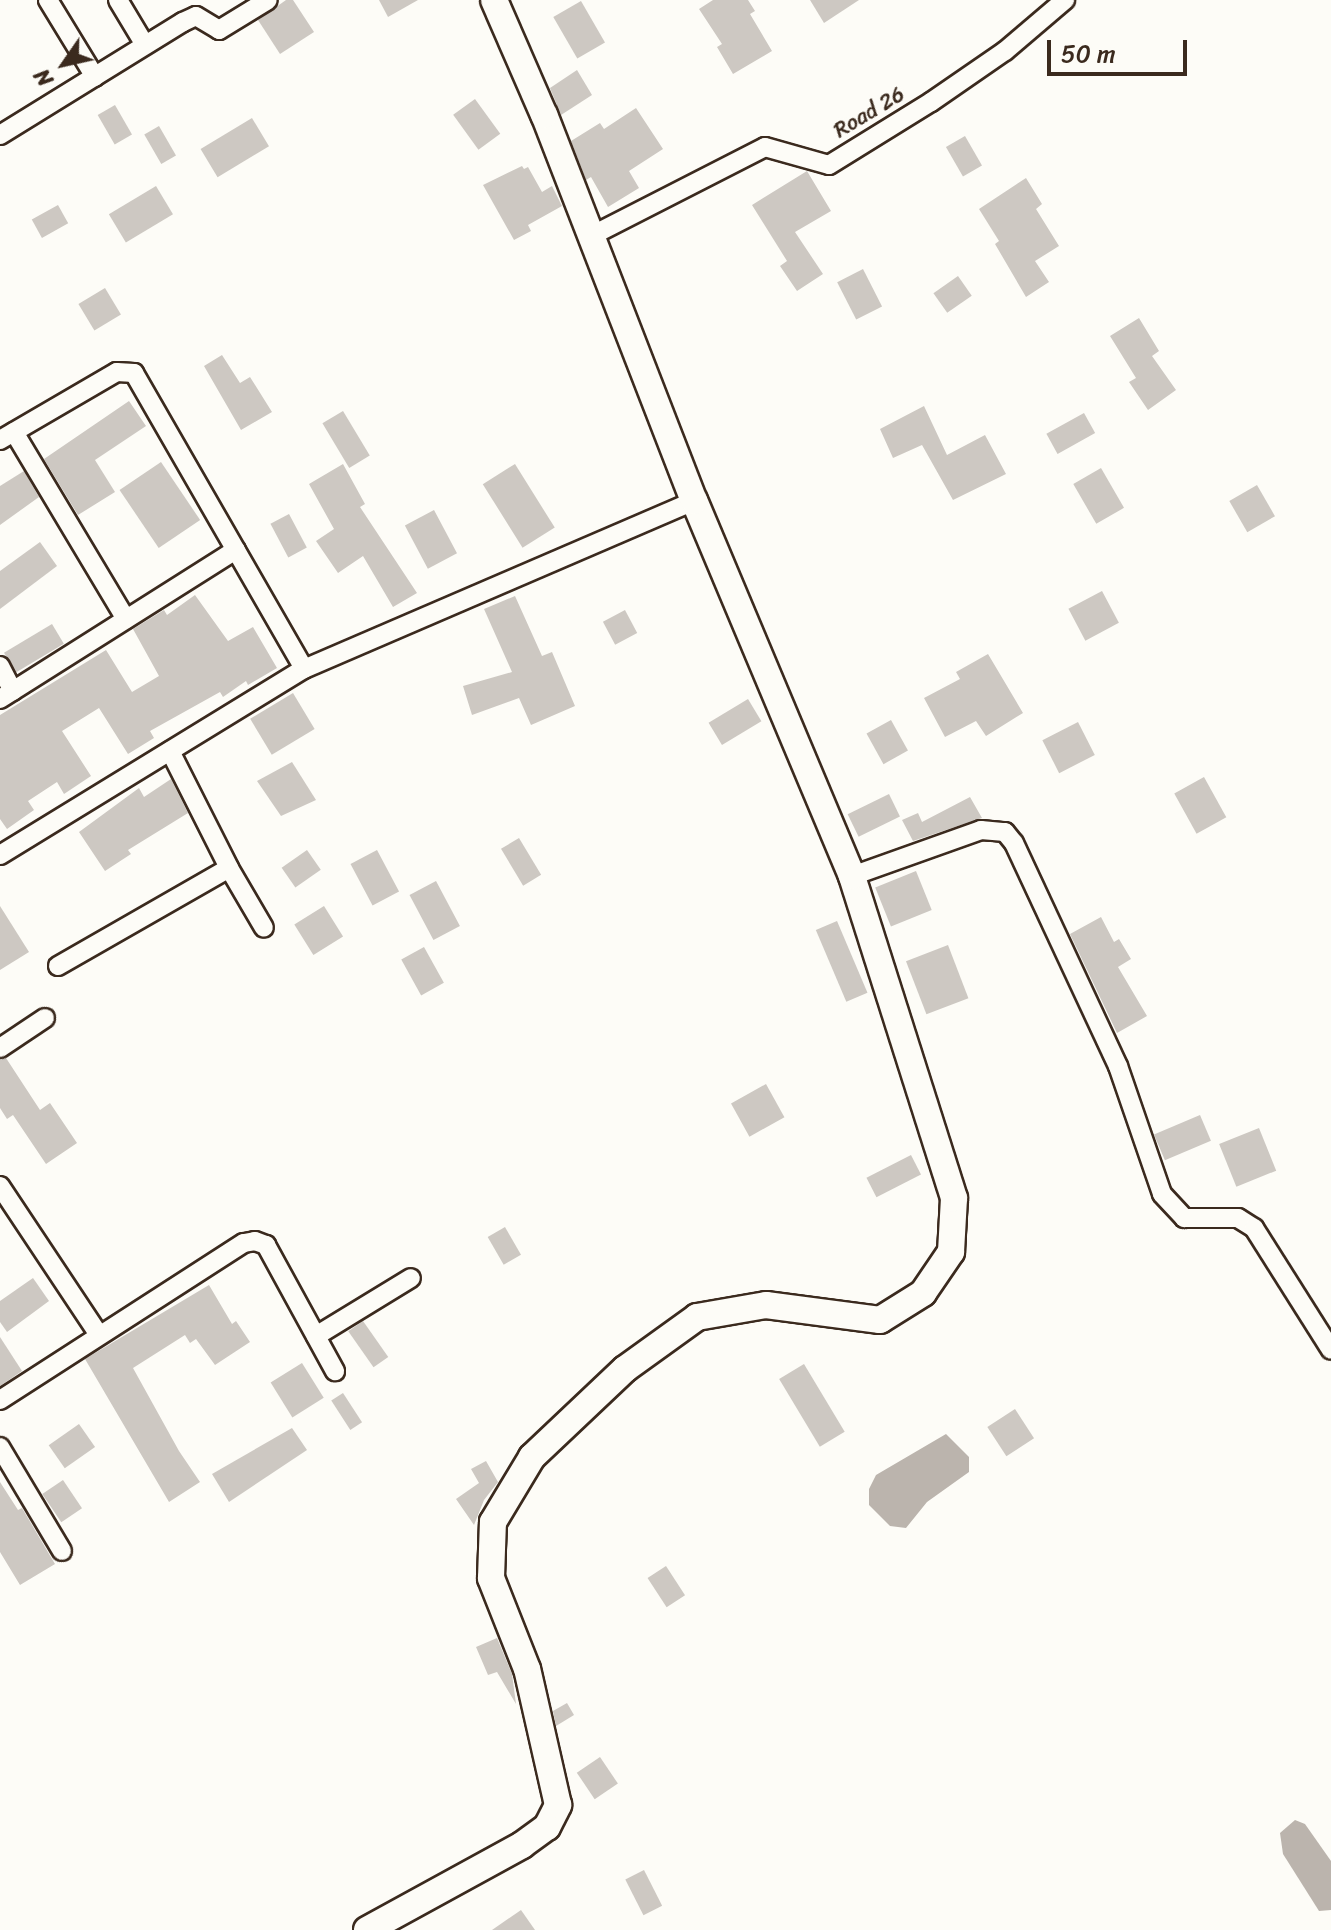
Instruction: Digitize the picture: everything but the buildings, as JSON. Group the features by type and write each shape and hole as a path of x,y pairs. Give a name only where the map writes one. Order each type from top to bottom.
{"main road":[{"path":"367,1930 522,1845 547,1827 558,1805 527,1669 491,1578 493,1522 532,1457 625,1369 697,1317 766,1305 880,1320 923,1293 951,1252 954,1198 852,876 694,501 591,236 494,0"}],"street":[{"path":"48,0 95,77"},
{"path":"118,0 145,45"},
{"path":"2,129 196,16 219,30 268,0"},
{"name":"Road 26","path":"591,236 765,147 829,165 992,60 1065,0"},
{"path":"126,619 7,436 117,372 134,373 304,669"},
{"path":"0,855 304,669 694,501"},
{"path":"0,666 7,695 236,550"},
{"path":"170,751 229,868 264,928"},
{"path":"852,876 981,830 1005,832 1014,843 1118,1066 1162,1194 1184,1218 1202,1221 1238,1218 1254,1228 1331,1350"},
{"path":"58,966 229,868"},
{"path":"0,1048 45,1018"},
{"path":"3,1196 99,1335"},
{"path":"0,1400 244,1243 255,1241 266,1245 335,1371"},
{"path":"316,1336 411,1278"},
{"path":"0,1447 62,1551"}],"shaded area":[{"path":"946,1434 969,1457 969,1472 927,1502 906,1528 890,1526 869,1505 869,1489 876,1475"},
{"path":"1295,1820 1305,1824 1331,1861 1331,1910 1319,1911 1283,1854 1280,1833"}]}
